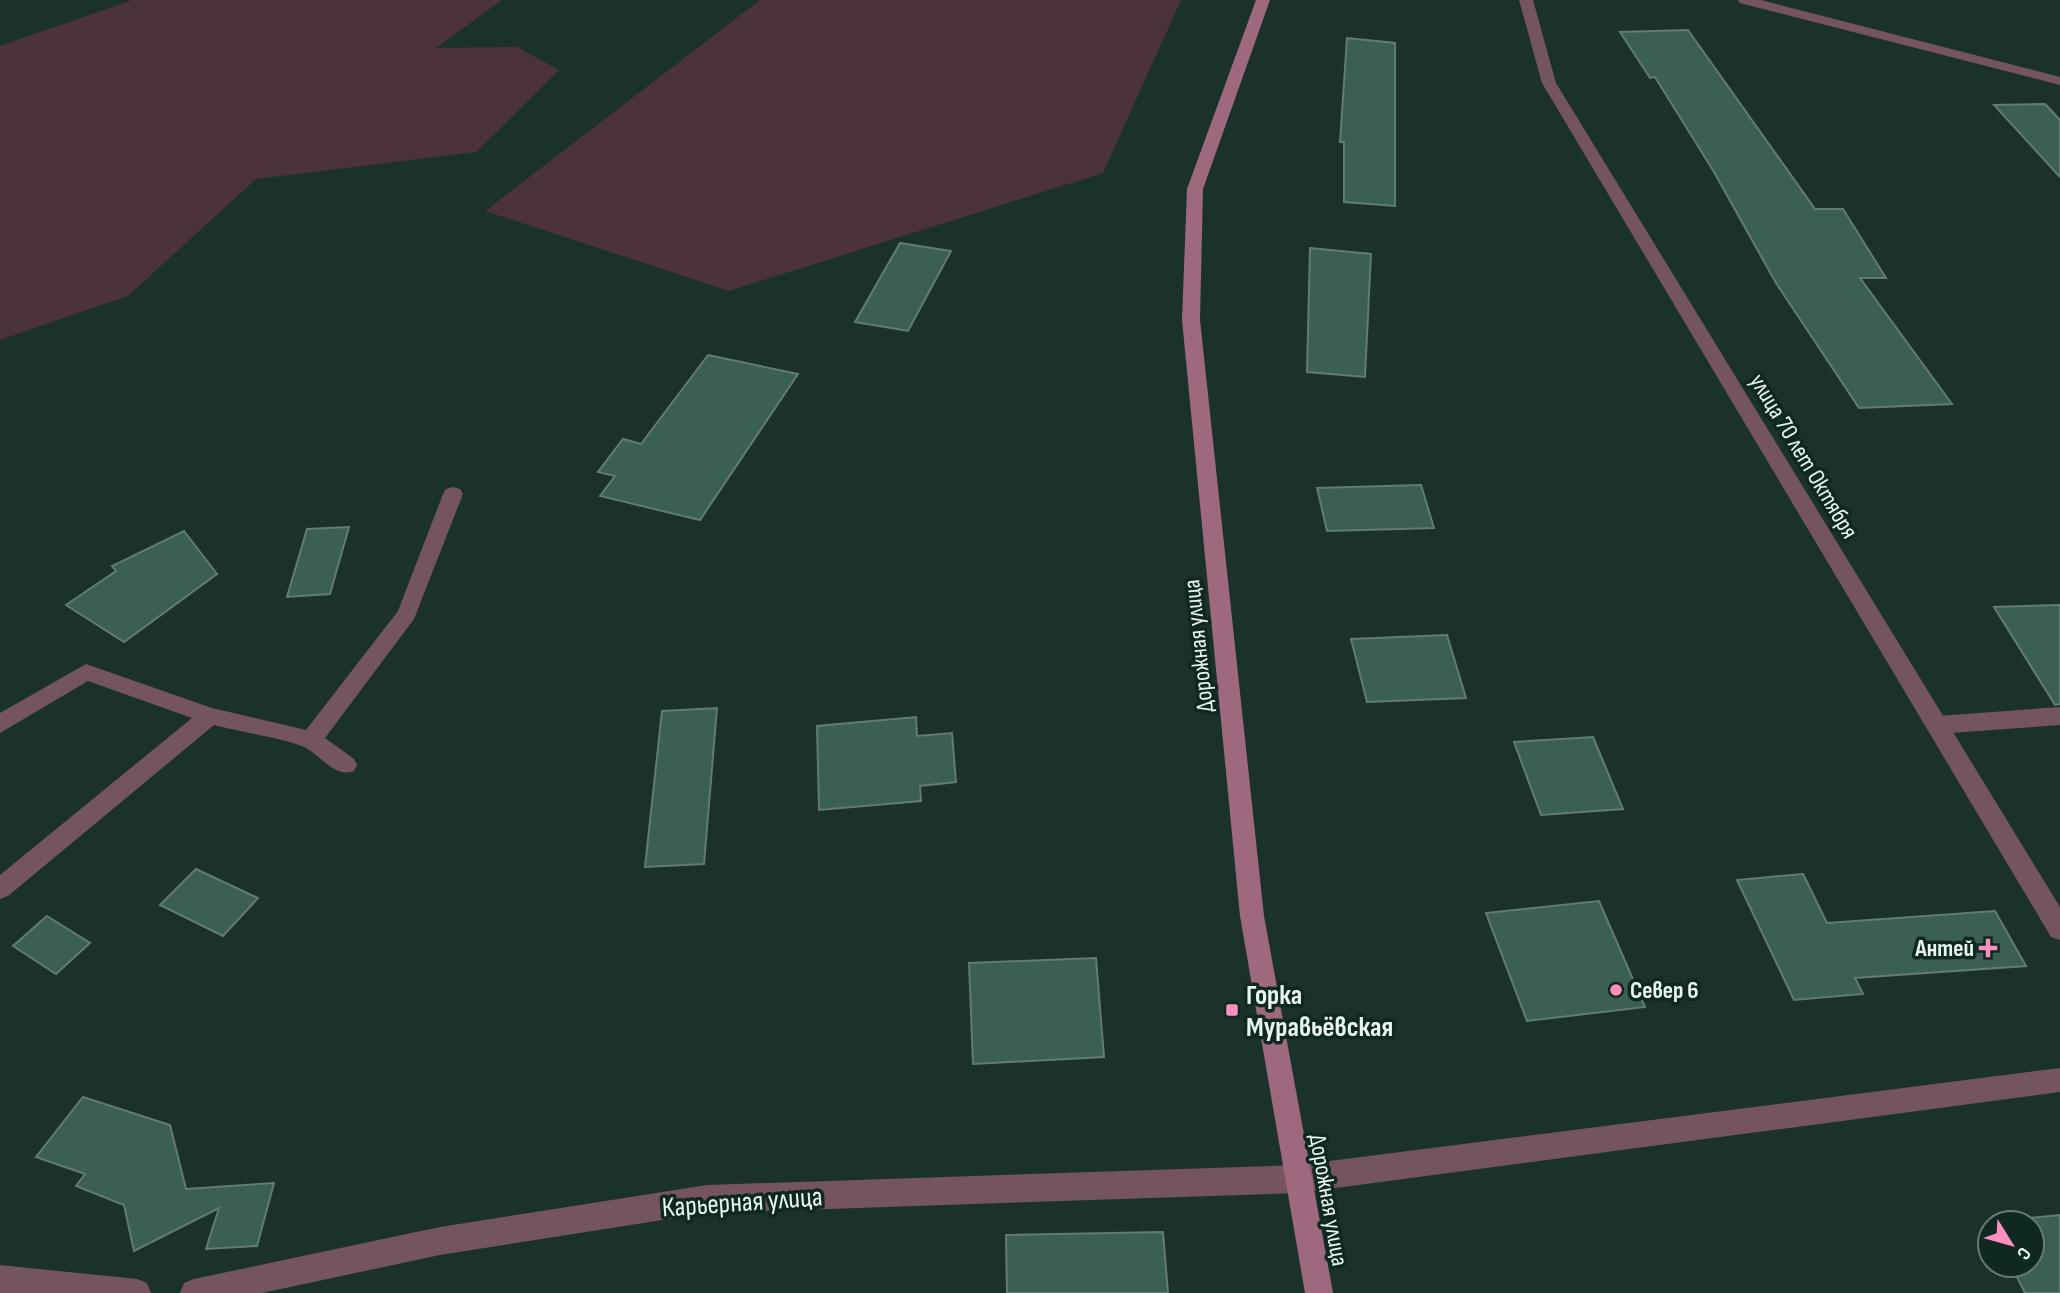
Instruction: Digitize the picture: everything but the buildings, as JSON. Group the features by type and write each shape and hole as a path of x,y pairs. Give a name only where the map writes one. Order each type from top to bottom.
{"main road":[{"name":"Дорожная улица","path":"1263,0 1195,189 1191,320 1252,916 1319,1293"}],"street":[{"name":"улица 70 лет Октября","path":"1525,0 1549,83 2060,929"},
{"path":"1745,0 2060,81"},
{"path":"311,740 407,614 453,494"},
{"path":"0,724 86,672 210,716 311,740 346,765"},
{"path":"0,890 210,716"},
{"path":"1937,725 2060,716"},
{"name":"Карьерная улица","path":"194,1293 440,1241 706,1199 1298,1179 2060,1080"},
{"path":"0,1279 137,1293"}],"shaded area":[{"path":"132,0 502,0 436,48 517,47 559,70 476,152 256,179 128,296 0,340 0,46"},
{"path":"760,0 1181,0 1103,173 729,291 485,211"}],"place":[{"name":"Антей","path":"1988,948"},
{"name":"Север 6","path":"1616,990"},
{"name":"Горка Муравьёвская","path":"1232,1010"}]}
